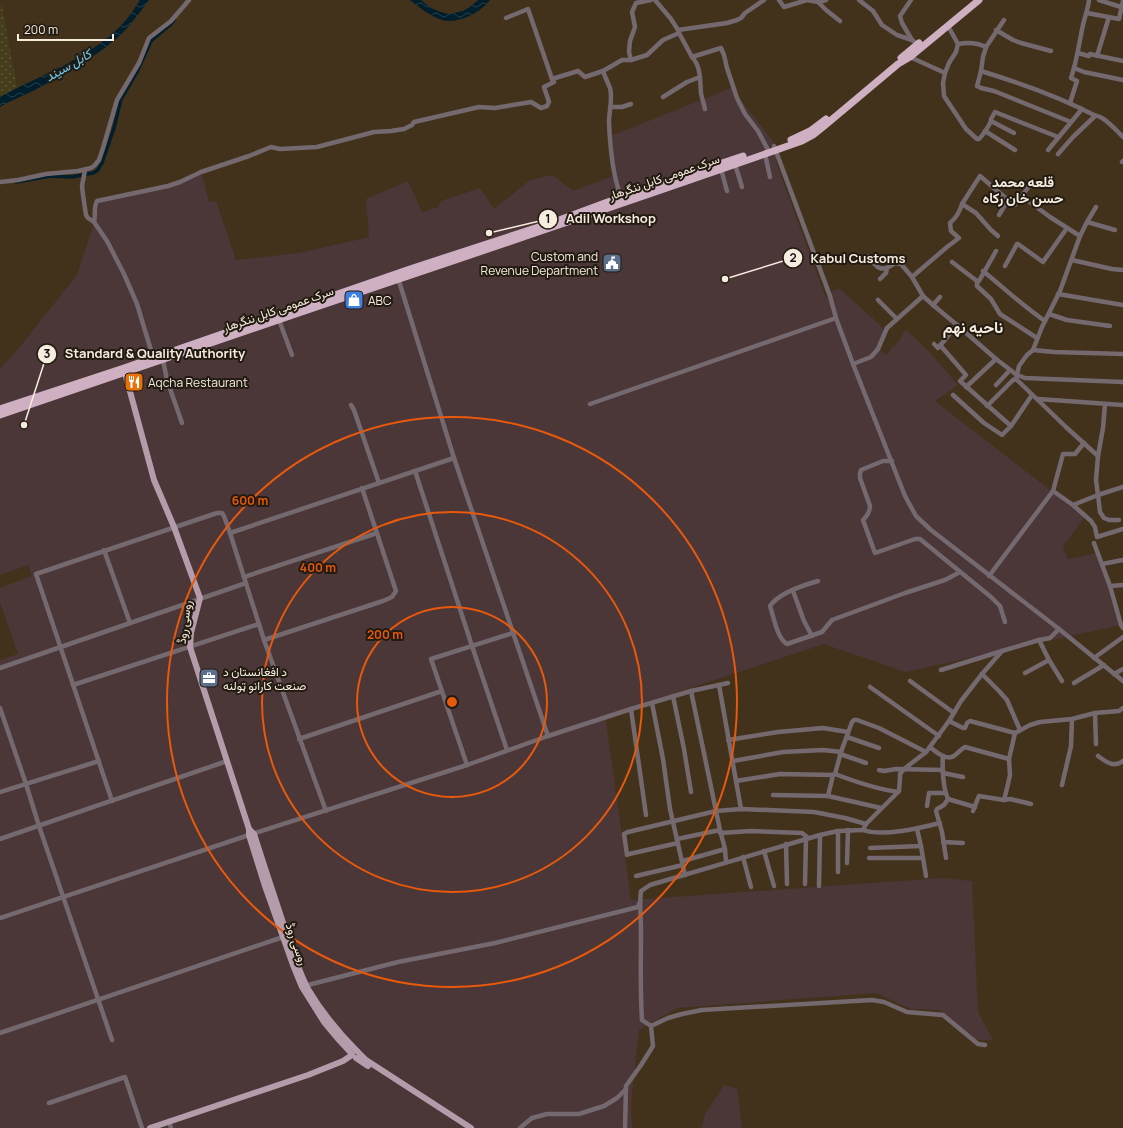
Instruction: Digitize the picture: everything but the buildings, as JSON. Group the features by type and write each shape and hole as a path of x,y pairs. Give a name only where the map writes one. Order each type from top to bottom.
{"highway":[{"name":"سرک عمومی کابل ننگرهار","path":"0,409 153,357 279,320 398,276 567,223 735,164 795,139 810,131 841,107 915,42 972,0"},
{"name":"سرک عمومی کابل ننگرهار","path":"0,415 163,360 232,333 621,197 802,140 813,135 898,64 910,57 980,0"}],"main road":[{"name":"روسی روڈ","path":"125,373 154,480 174,526 200,598 191,633 190,647 293,965 304,986 355,1054 463,1128"},
{"name":"روسی روڈ","path":"251,835 290,942 304,986"},
{"name":"روسی روڈ","path":"355,1054 471,1128"},
{"path":"150,1128 308,1075 343,1061 355,1054"}],"street":[{"path":"0,182 91,168 99,160 117,100 139,63 149,38 171,21 189,0"},
{"path":"631,60 629,52 630,41 635,27 632,12 636,3 651,0"},
{"path":"656,0 679,32 692,57 696,61 700,77 701,95 705,109"},
{"path":"552,79 578,71 585,78 603,71 622,60 631,60 647,55 663,40 679,32 737,20 764,0"},
{"path":"778,0 784,7 807,0 818,2 826,0"},
{"path":"859,0 873,11 882,25 897,36 915,42"},
{"path":"911,0 900,16 902,23 915,42"},
{"path":"1070,103 1077,82 1071,78 1089,0"},
{"path":"1099,0 1121,7"},
{"path":"1087,13 1119,19 1123,1"},
{"path":"818,2 840,21"},
{"path":"92,221 95,220 94,211 97,201 168,186 201,172 271,147 317,147 374,132 404,129 412,126 414,122 479,107 496,108 531,102 541,108 548,106 544,87 554,82 528,9 506,18"},
{"path":"1097,56 1109,17"},
{"path":"1004,20 986,47 978,86 1071,122"},
{"path":"948,26 958,44 956,52 945,73 943,84 944,96 966,129 979,139 995,112 1058,137"},
{"path":"996,30 1013,40 1051,51"},
{"path":"958,44 970,42 981,44 986,47"},
{"path":"692,57 721,48 737,98 745,114 771,149 828,289 836,318 853,364 905,496 916,516 931,530 1059,629 1123,682"},
{"path":"1078,53 1123,61"},
{"path":"910,57 945,73"},
{"path":"1074,68 1084,72 1123,80"},
{"path":"603,71 610,90 610,142 614,170 621,197"},
{"path":"981,71 1014,81 1070,103 1102,118 1123,137"},
{"path":"663,97 687,82 700,77"},
{"path":"610,107 622,107 631,104"},
{"path":"1048,150 1082,109"},
{"path":"1058,154 1095,116"},
{"path":"991,121 1014,132"},
{"path":"985,131 1015,150"},
{"path":"770,177 771,149"},
{"path":"735,164 742,186"},
{"path":"721,169 727,191"},
{"path":"85,170 82,186 86,216 92,221 108,241 137,304 153,357"},
{"path":"912,277 959,238 951,231 950,223 955,219 961,209 962,204 980,176 1015,205 1023,197 1033,181"},
{"path":"1023,197 1080,236"},
{"path":"999,215 1008,200"},
{"path":"962,204 976,213 998,236"},
{"path":"987,406 1016,377 1019,366 1027,355 1033,350 1037,338 1058,294 1080,236 1096,207"},
{"path":"1087,222 1115,230"},
{"path":"1005,266 1017,244 1043,262 1067,228"},
{"path":"996,251 980,279 977,281 976,286 991,299 1000,314 1037,338"},
{"path":"868,256 874,265 879,268 887,268 895,263 901,264 912,277 923,296 1010,370 1032,395 1098,456"},
{"path":"1072,260 1123,270"},
{"path":"952,262 977,281"},
{"path":"880,279 886,272 887,268"},
{"path":"984,271 1029,310 1045,321"},
{"path":"398,276 454,458 548,736"},
{"path":"1058,294 1123,305"},
{"path":"853,364 872,357 878,349 887,328 923,296"},
{"path":"933,305 940,297"},
{"path":"878,300 897,319"},
{"path":"1049,314 1067,320 1110,326"},
{"path":"590,404 836,318"},
{"path":"279,320 292,355"},
{"path":"934,344 938,348 957,325"},
{"path":"940,345 966,375 960,381 1011,426"},
{"path":"1033,350 1123,354"},
{"path":"966,387 996,359"},
{"path":"163,360 167,380 182,422"},
{"path":"996,385 1010,370"},
{"path":"1016,377 1123,382"},
{"path":"953,395 979,418 1002,435 1011,426 1032,395"},
{"path":"1038,399 1123,405"},
{"path":"1105,404 1096,480 1100,512 1104,518 1109,520 1119,520"},
{"path":"351,405 380,483"},
{"path":"989,576 1053,491 1060,460 1063,454 1075,454 1084,443"},
{"path":"230,532 454,458"},
{"path":"892,461 883,461 861,470 860,473 860,478 870,506 870,510 863,520 875,553 915,539 920,539 981,588 1000,606 1005,622"},
{"path":"415,471 507,750"},
{"path":"1073,505 1123,487"},
{"path":"264,640 383,601 392,597 396,591 362,488"},
{"path":"1053,491 1073,505 1091,521 1095,527 1097,537 1123,530"},
{"path":"112,801 36,574 174,526 217,513 222,513 230,532 264,640 326,811"},
{"path":"244,577 377,533"},
{"path":"1094,543 1110,586 1123,628"},
{"path":"104,550 130,623"},
{"path":"1102,564 1123,560"},
{"path":"818,582 779,597 770,606 779,636 785,643 787,644 822,632 832,620 945,580 960,572"},
{"path":"0,668 246,583"},
{"path":"1110,586 1123,585"},
{"path":"792,591 804,621 812,636"},
{"path":"73,684 259,624"},
{"path":"941,670 1050,638 1059,629"},
{"path":"467,765 431,659 513,633"},
{"path":"1094,658 1123,638"},
{"path":"1039,640 1062,681"},
{"path":"863,830 866,824 899,791 900,774 904,769 926,752 939,736 961,702 982,674 1002,651"},
{"path":"1025,673 1049,660"},
{"path":"1074,683 1104,665"},
{"path":"1114,674 1123,669"},
{"path":"982,674 1007,700 1020,730"},
{"path":"910,681 954,713"},
{"path":"0,918 467,765 548,736 631,709 691,691 728,683"},
{"path":"719,685 741,810"},
{"path":"870,687 939,736"},
{"path":"299,739 442,691"},
{"path":"691,691 725,849 726,862"},
{"path":"673,696 691,792"},
{"path":"652,703 673,822 686,875"},
{"path":"0,708 112,1040"},
{"path":"949,721 963,728 965,728 967,723 970,721 1015,733 1040,722 1072,719 1095,713 1119,711 1123,708"},
{"path":"631,709 646,815"},
{"path":"1095,713 1096,744"},
{"path":"1062,785 1071,746 1072,719"},
{"path":"828,796 847,734 854,720 879,728 926,752"},
{"path":"728,740 778,732 823,728 847,734 878,748"},
{"path":"1004,800 1008,788 1010,775 1009,759 1015,733"},
{"path":"930,747 943,756 953,757 965,747 1009,759"},
{"path":"733,761 784,752 823,750 841,753 866,764"},
{"path":"943,756 942,764 945,793 948,799 974,809 979,796 1004,800 1010,799 1031,804"},
{"path":"1098,756 1110,764 1122,763 1123,761"},
{"path":"0,792 99,761"},
{"path":"0,839 227,761"},
{"path":"879,770 904,769 943,771 963,776"},
{"path":"736,781 780,774 834,774 880,789 898,792"},
{"path":"927,806 929,793 945,793"},
{"path":"773,795 828,796 881,808"},
{"path":"946,858 940,823 936,811 944,805 948,799"},
{"path":"806,884 807,836 802,833 720,831 627,855 624,834 716,811 741,810 814,812 866,824"},
{"path":"651,1026 642,1020 640,990 640,904 641,890 645,887 806,838 838,831 863,830 883,832 917,829 940,823"},
{"path":"917,829 926,876"},
{"path":"847,863 848,830"},
{"path":"838,831 838,872"},
{"path":"819,886 820,835"},
{"path":"943,842 964,843"},
{"path":"786,844 787,884"},
{"path":"870,848 921,846"},
{"path":"636,876 683,863 725,849"},
{"path":"764,851 774,886"},
{"path":"743,857 751,887"},
{"path":"869,858 922,858"},
{"path":"304,986 398,962 494,944 638,906 640,904"},
{"path":"0,1033 283,937"},
{"path":"651,1026 668,1018 702,1010 872,1000 884,1002 907,1012 943,1015 978,1044 985,1045"},
{"path":"520,1128 532,1118 547,1114 579,1114 604,1106 618,1098 653,1046 651,1026"},
{"path":"49,1104 125,1077 142,1128"},
{"path":"625,1128 626,1088"},
{"path":"169,1121 171,1128"}],"shaded area":[{"path":"731,88 777,146 780,153 776,162 826,298 832,291 840,289 879,324 884,331 878,349 887,355 906,330 931,354 958,385 935,401 1085,517 1063,546 1068,559 1097,553 1121,625 905,672 824,644 605,716 631,900 942,878 972,881 978,1012 993,1040 975,1040 939,1010 910,1009 876,993 677,1008 639,1030 631,1104 632,1128 0,1128 0,660 18,654 0,602 0,588 32,576 28,565 0,575 0,369 23,343 77,275 95,220 95,203 168,186 201,172 209,202 216,201 236,260 299,253 369,237 366,199 408,181 422,212 438,207 441,201 480,188 494,209 530,180 552,175 573,191 613,176 611,136"},
{"path":"724,1085 737,1089 742,1128 702,1128 705,1114"}],"sand":[{"path":"0,6 2,7 17,87 0,97"}],"water":[{"name":"کابل سيند","path":"140,0 149,0 126,29 107,46 64,74 0,107 0,97 67,64 99,44 126,20"},
{"path":"410,0 421,0 431,8 448,14 463,11 478,0 490,0 475,13 462,19 449,21 433,16"}],"waterway":[{"path":"16,182 50,176 72,177 97,171 102,163 114,128 121,99 137,72 151,41 174,20"}],"place":[{"name":"Adil Workshop","path":"489,233"},
{"name":"Custom and Revenue Department","path":"612,263"},
{"name":"Kabul Customs","path":"725,279"},
{"name":"ABC","path":"354,300"},
{"name":"Aqcha Restaurant","path":"134,382"},
{"name":"Standard & Quality Authority","path":"24,425"},
{"name":"د افغانستان د صنعت کارانو ټولنه","path":"209,678"}],"district":[{"name":"قلعه محمد حسن خان رکاه","path":"1023,190"},
{"name":"ناحیه نهم","path":"973,327"}]}
